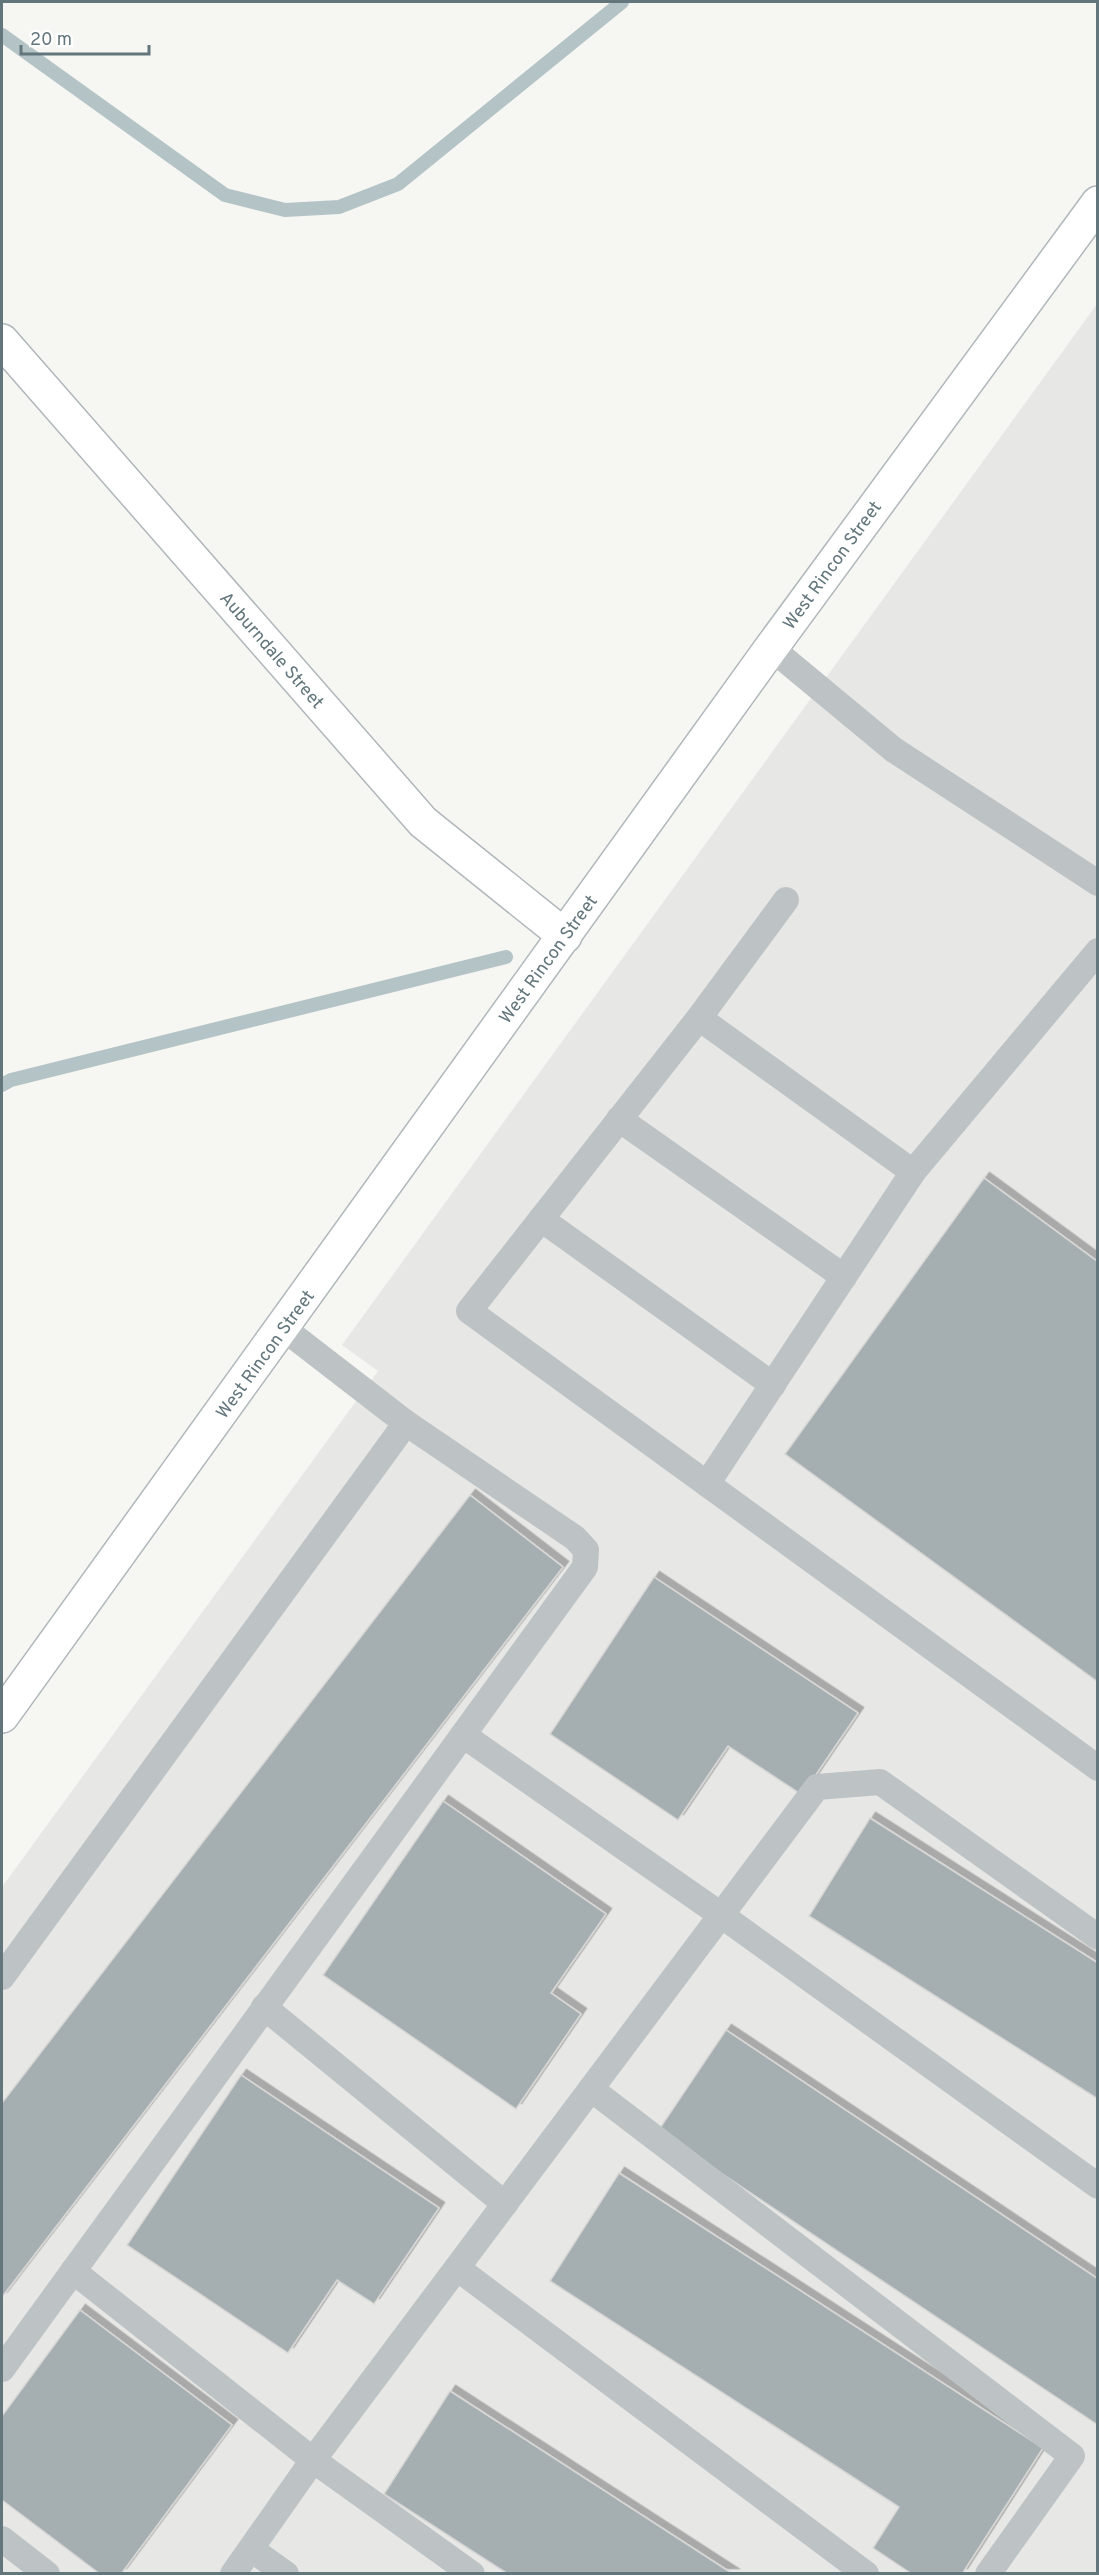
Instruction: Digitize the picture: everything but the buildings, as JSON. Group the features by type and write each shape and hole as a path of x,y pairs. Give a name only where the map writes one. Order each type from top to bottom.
{"main road":[{"name":"West Rincon Street","path":"2,1716 771,648 1098,203"},
{"name":"Auburndale Street","path":"2,341 423,822 565,936"}],"lane":[{"path":"771,648 894,750 1098,883"},
{"path":"786,900 699,1018 469,1311 1098,1768"},
{"path":"707,1484 913,1172 1098,951"},
{"path":"699,1018 913,1172"},
{"path":"619,1119 844,1277"},
{"path":"541,1219 773,1385"},
{"path":"2,2368 585,1567 586,1550 575,1538 406,1423 283,1328"},
{"path":"2,1977 406,1423"},
{"path":"463,1735 721,1915 1098,2186"},
{"path":"233,2574 313,2460 817,1787 880,1782 1098,1937"},
{"path":"264,2007 505,2204"},
{"path":"591,2089 1072,2456 988,2574"},
{"path":"457,2268 866,2574"},
{"path":"73,2271 313,2460 472,2574"},
{"path":"2,2539 47,2574"},
{"path":"251,2549 286,2574"}],"shaded area":[{"path":"1097,304 1097,2573 2,2574 2,1887 378,1371 342,1345"}],"waterway":[{"path":"2,35 225,195 285,210 339,207 398,184 622,2"},
{"path":"2,1085 11,1080 506,957"}]}
